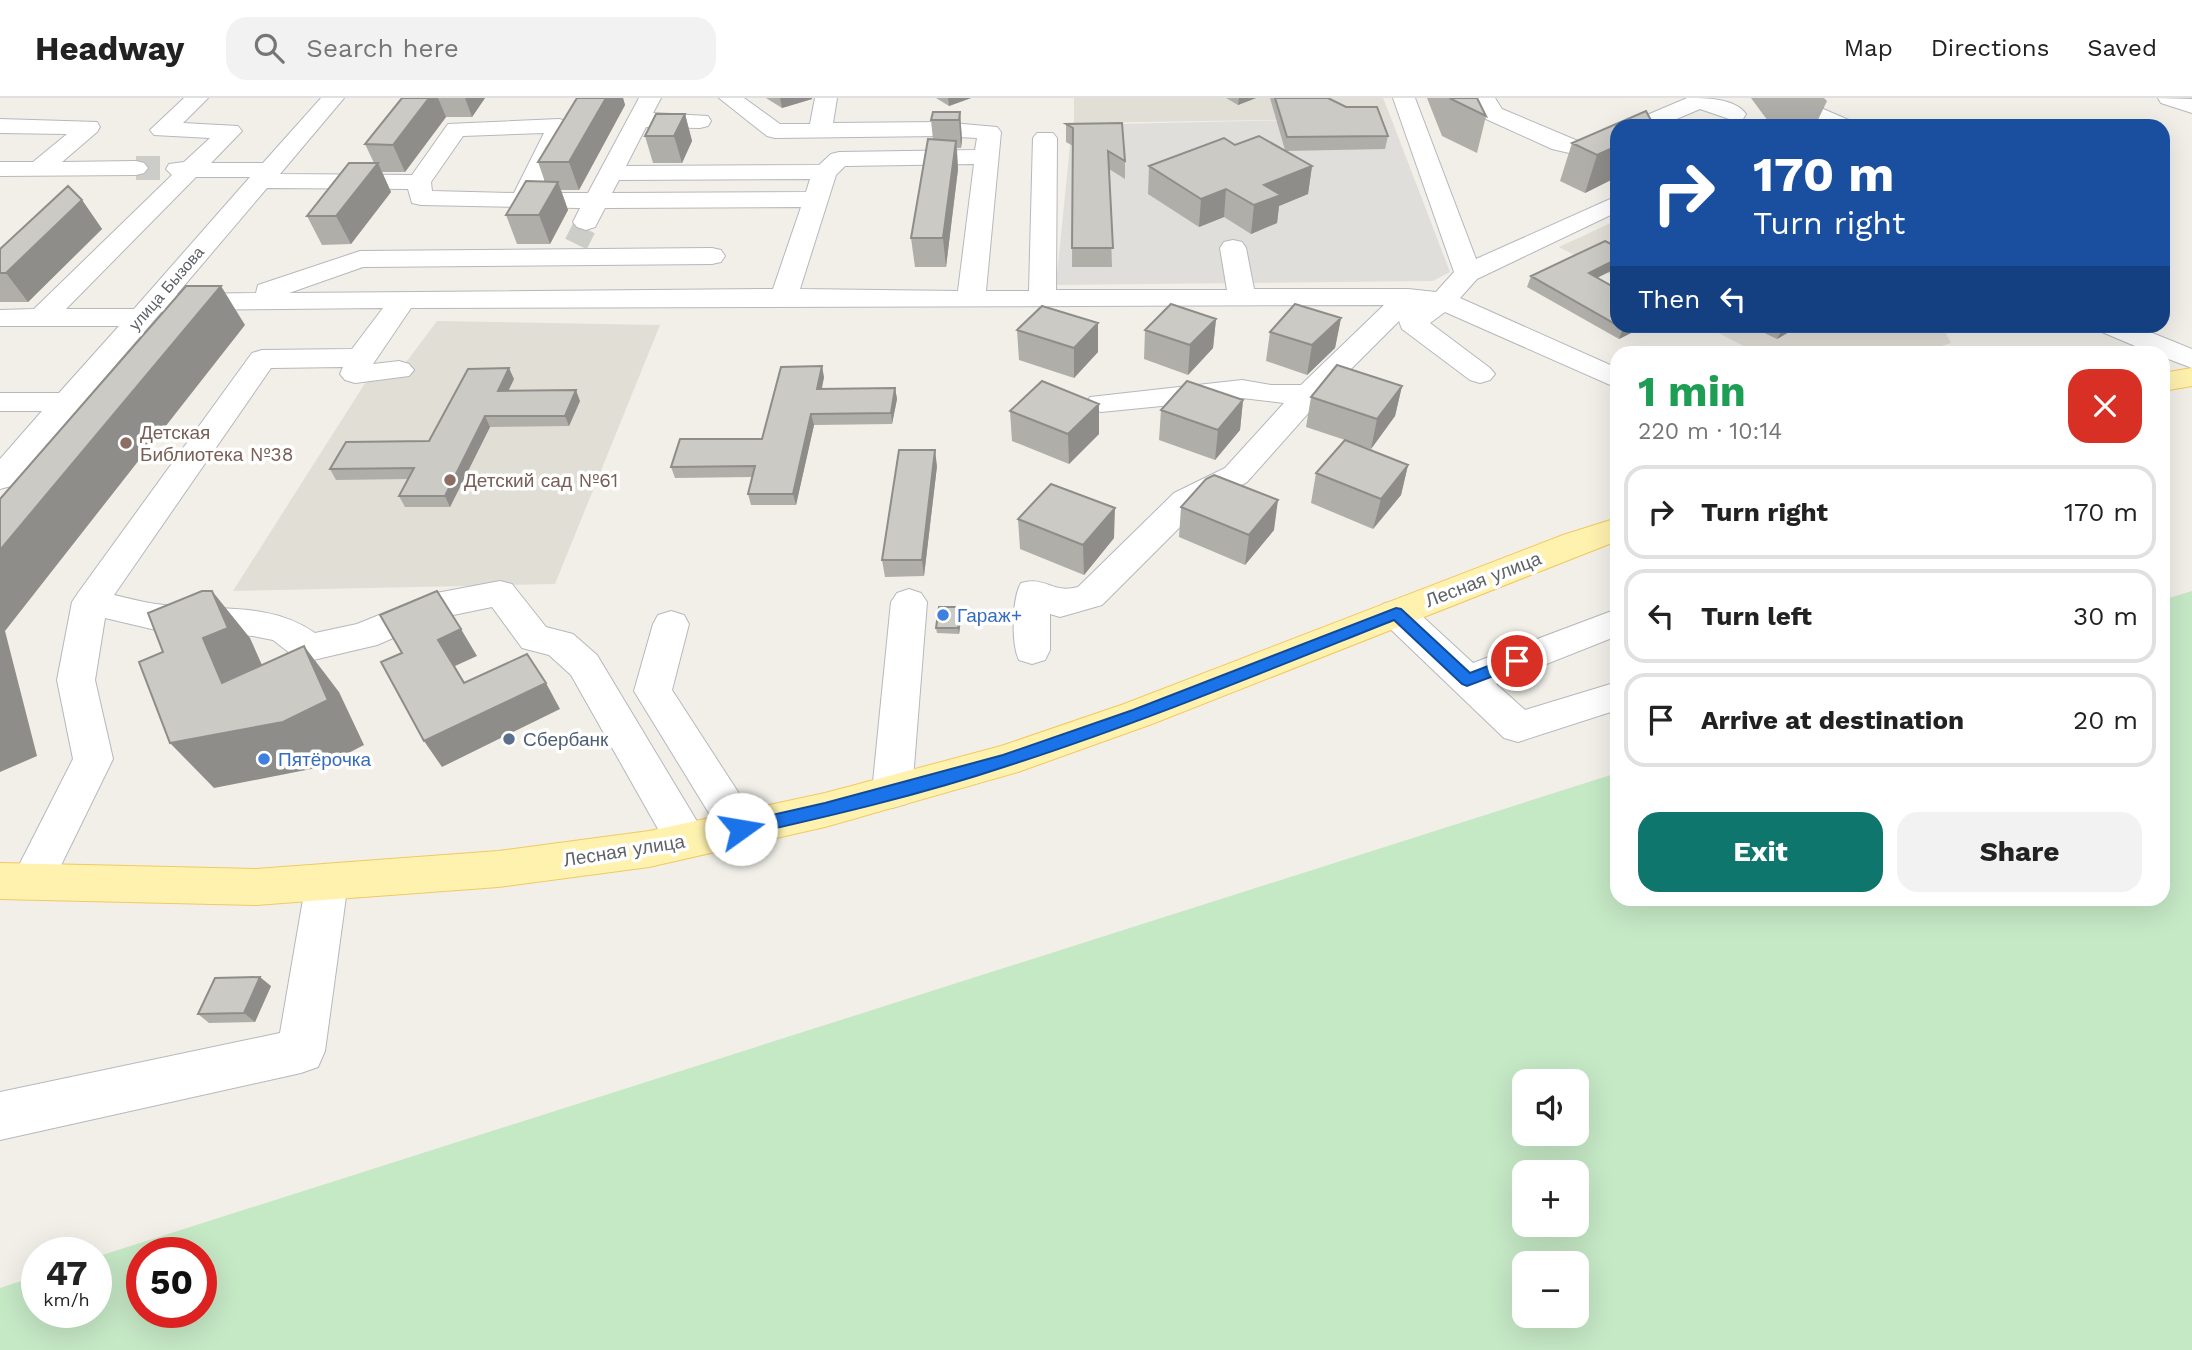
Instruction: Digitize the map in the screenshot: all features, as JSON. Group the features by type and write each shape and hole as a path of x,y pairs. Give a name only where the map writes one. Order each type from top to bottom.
{"main road":[{"path":"2170,381 2192,377"},
{"name":"Лесная улица","path":"16,881 256,887 327,882 498,869 649,849 741,829 1004,761 1126,719 1610,531"}],"street":[{"path":"42,317 230,131 162,130 197,98"},
{"name":"улица Бызова","path":"0,479 333,98"},
{"path":"576,243 594,203 650,98"},
{"path":"730,98 775,131 989,132 971,299"},
{"path":"820,130 826,98"},
{"path":"1463,99 1484,98 1494,114 1560,144 1578,148 1609,146"},
{"path":"1717,98 1735,114"},
{"path":"1796,98 1806,110 1827,119"},
{"path":"2169,98 2192,106"},
{"path":"1412,99 1468,273"},
{"path":"1657,119 1699,101 1745,119"},
{"path":"910,110 940,130"},
{"path":"638,120 701,121"},
{"path":"0,126 89,127 39,169"},
{"path":"522,201 559,126 456,129 419,182 421,198 522,201 594,203 815,199"},
{"path":"1042,299 1045,138"},
{"path":"784,297 825,172 839,159 986,157"},
{"path":"0,169 136,168"},
{"path":"163,168 265,176 419,182"},
{"path":"610,173 825,172"},
{"path":"1480,374 1412,323 1443,301 1468,273 1588,225 1610,208"},
{"path":"240,301 360,259 576,243 712,256"},
{"path":"1233,248 1242,298"},
{"path":"0,318 240,301 784,297 895,311 971,299 1408,297 1443,301 1610,376"},
{"path":"1032,650 1033,592 1060,604 1090,596 1186,501 1236,475 1309,394 1408,297"},
{"path":"399,370 355,374 360,358 403,300"},
{"path":"2129,333 2160,346"},
{"path":"2170,350 2192,359"},
{"path":"16,881 93,759 76,680 90,601 262,359 360,358"},
{"path":"1101,403 1242,389 1271,394 1309,394"},
{"path":"0,402 67,402"},
{"path":"90,601 156,617 253,623 283,629 313,661 430,607 500,593 535,639 560,643 583,665 687,840"},
{"path":"892,792 909,602"},
{"path":"1396,613 1518,727 1610,698"},
{"path":"671,624 653,691 741,829"},
{"path":"1467,680 1610,625"},
{"path":"0,1116 301,1051 327,882"}],"shaded area":[{"path":"1074,98 1383,98 1391,118 1074,123"},
{"path":"1391,118 1450,272 1433,281 1056,285 1072,125"},
{"path":"1610,223 1610,274 1559,247"},
{"name":"Детский сад №61","path":"437,321 660,325 555,584 233,591 369,377 407,361"},
{"path":"1718,333 1946,333 1951,343 1941,346 1744,346"}],"green space":[{"path":"2192,591 2192,1350 0,1350 0,1288 21,1281 21,1328 112,1328 112,1252 126,1247 126,1328 217,1328 217,1237 159,1237 1610,775 1610,906 2170,906 2170,598"}],"building":[{"path":"402,98 429,98 393,145 365,144"},
{"path":"577,98 606,98 569,162 538,162"},
{"path":"1275,98 1328,98 1346,107 1377,107 1388,136 1287,137"},
{"path":"1477,98 1486,116 1451,99"},
{"path":"1646,111 1650,119 1628,119"},
{"path":"933,112 960,112 959,120 931,120"},
{"path":"656,114 685,114 674,136 645,136"},
{"path":"1122,123 1125,161 1108,151 1113,248 1072,248 1073,128 1066,124"},
{"path":"1610,127 1610,149 1597,155 1572,143"},
{"path":"1259,136 1312,166 1264,185 1281,195 1254,205 1226,189 1201,199 1149,166 1224,138 1235,145"},
{"path":"928,139 956,141 943,238 911,238"},
{"path":"349,163 378,163 336,216 307,216"},
{"path":"526,181 558,182 539,215 506,215"},
{"path":"68,186 82,200 6,273 0,273 0,249"},
{"path":"1605,241 1610,244 1610,262 1589,273 1610,285 1610,321 1531,276"},
{"path":"186,286 221,286 0,550 0,499"},
{"path":"1171,304 1216,319 1190,345 1145,330"},
{"path":"1295,304 1341,318 1312,345 1270,332"},
{"path":"1042,306 1098,323 1074,348 1017,330"},
{"path":"1337,365 1402,386 1377,419 1311,397"},
{"path":"822,366 817,389 895,388 891,413 811,414 793,494 748,494 755,466 671,467 680,439 762,439 781,367"},
{"path":"509,368 498,391 576,390 565,416 485,416 445,496 399,496 414,468 330,469 346,442 429,441 468,369"},
{"path":"1042,381 1099,404 1068,434 1010,411"},
{"path":"1187,381 1243,400 1218,430 1161,410"},
{"path":"1345,440 1408,465 1381,499 1316,473"},
{"path":"899,450 935,450 922,560 882,560"},
{"path":"1214,475 1278,500 1249,535 1181,507 1206,479"},
{"path":"1051,484 1115,508 1083,545 1018,519"},
{"path":"202,591 212,591 228,628 203,638 222,683 304,646 328,700 283,722 170,743 139,662 163,652 148,613"},
{"path":"437,591 461,629 438,640 464,683 527,654 546,683 424,741 381,662 402,653 380,615"},
{"path":"939,607 961,607 958,628 936,628"},
{"path":"260,977 244,1013 198,1014 215,978"}],"tunnel":[{"path":"136,168 163,168"},
{"path":"576,244 584,228"}],"place":[{"name":"Детская Библиотека №38","path":"126,443"},
{"name":"Детский сад №61","path":"450,480"},
{"name":"Гараж+","path":"943,615"},
{"name":"Сбербанк","path":"509,739"},
{"name":"Пятёрочка","path":"264,759"}],"route":[{"path":"741,829 825,810 1004,761 1138,714 1396,613 1467,680 1517,661"}]}
